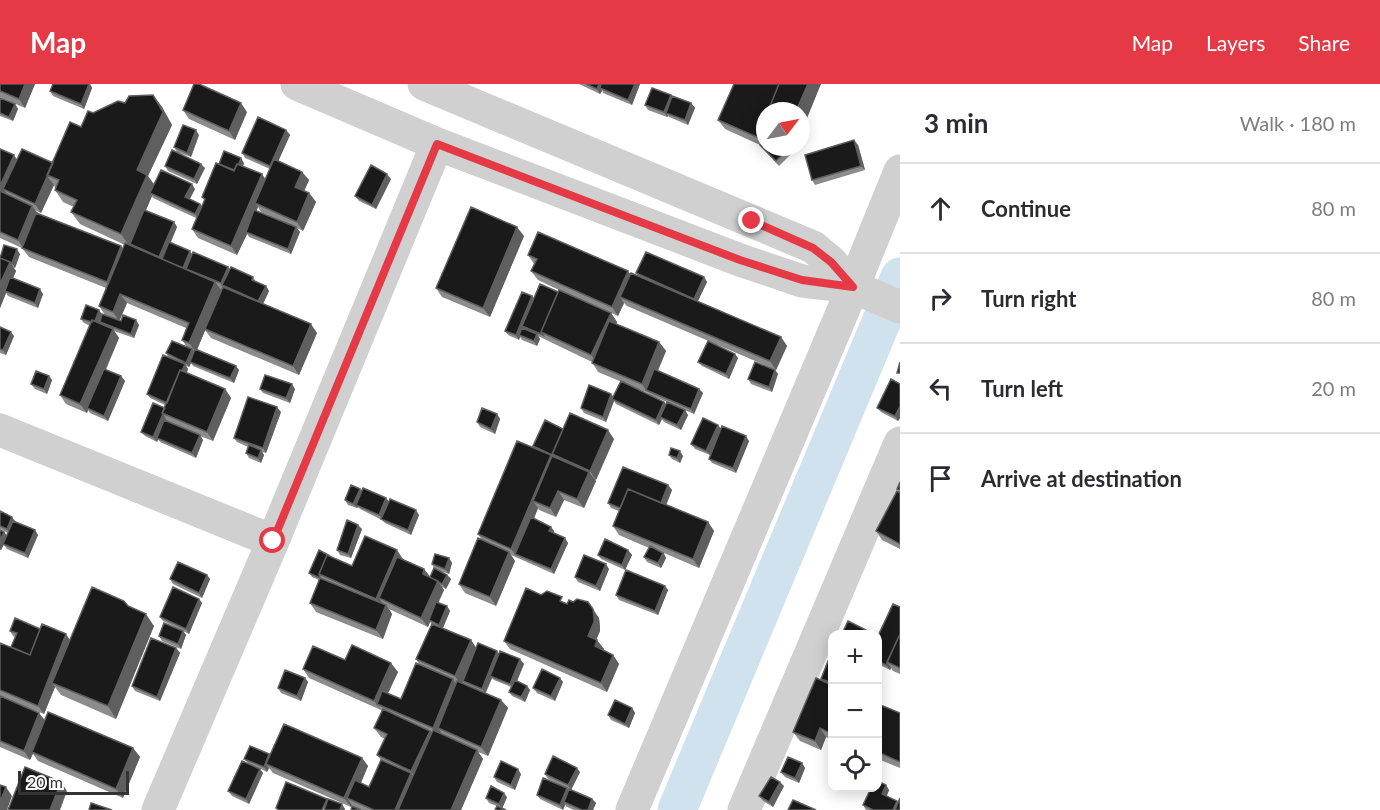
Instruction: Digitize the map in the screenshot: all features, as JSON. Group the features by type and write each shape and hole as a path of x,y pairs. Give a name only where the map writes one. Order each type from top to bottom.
{"street":[{"path":"297,84 437,144 740,260 802,280 875,296"},
{"path":"424,84 813,248 875,296"},
{"path":"158,810 273,541 437,144"},
{"path":"632,810 875,296 900,171"},
{"path":"0,430 273,541"},
{"path":"744,810 900,443"}],"building":[{"path":"0,84 25,84 19,99 0,91"},
{"path":"53,84 89,84 81,104 50,91"},
{"path":"194,84 199,84 241,103 229,131 183,110"},
{"path":"586,84 599,84 597,89"},
{"path":"601,84 635,84 628,100 600,88"},
{"path":"734,84 779,84 772,102 756,102 756,137 718,120"},
{"path":"779,84 808,84 800,102 772,102"},
{"path":"652,88 671,95 664,112 645,105"},
{"path":"153,95 163,112 137,170 147,175 121,234 71,212 77,200 55,190 59,180 47,175 70,122 81,127 88,111 93,113 118,101 125,103 129,96"},
{"path":"672,96 691,103 685,120 666,113"},
{"path":"0,98 15,104 9,117 0,113"},
{"path":"258,117 286,130 270,166 242,153"},
{"path":"183,125 196,130 187,153 174,147"},
{"path":"854,140 861,166 812,180 805,156 810,156 810,153"},
{"path":"0,149 14,155 0,186"},
{"path":"22,149 53,163 35,204 3,189"},
{"path":"172,150 201,164 194,179 165,166"},
{"path":"224,151 241,158 234,170 219,164"},
{"path":"771,156 781,156 776,161"},
{"path":"274,159 302,172 295,187 309,193 297,222 255,203"},
{"path":"216,163 234,171 237,164 262,174 231,246 192,229 205,199 202,197"},
{"path":"371,165 387,174 372,205 355,196"},
{"path":"161,170 192,184 185,197 200,204 195,214 150,193"},
{"path":"0,191 32,206 18,240 0,232"},
{"path":"471,207 517,227 483,308 436,288"},
{"path":"144,210 174,222 159,257 130,244"},
{"path":"254,210 296,227 288,249 246,232"},
{"path":"36,213 121,246 107,282 22,248"},
{"path":"538,232 628,271 612,307 531,271 537,259 528,255"},
{"path":"169,242 190,251 183,268 162,259"},
{"path":"125,243 215,282 189,343 182,340 189,323 120,294 113,312 99,306"},
{"path":"4,245 17,249 12,263 0,258"},
{"path":"193,252 228,267 221,283 186,269"},
{"path":"646,252 704,277 694,299 636,273"},
{"path":"0,258 10,262 0,284"},
{"path":"231,267 266,286 258,301 222,285"},
{"path":"631,273 781,337 770,361 620,297"},
{"path":"10,277 40,289 35,303 5,291"},
{"path":"540,284 558,292 541,332 543,335 522,326"},
{"path":"223,287 311,324 293,366 205,329"},
{"path":"559,290 611,313 591,355 541,332"},
{"path":"522,292 532,296 516,335 505,331"},
{"path":"86,305 99,310 95,321 81,319"},
{"path":"102,314 121,321 123,315 136,320 131,334 100,322"},
{"path":"92,320 113,329 80,404 60,395"},
{"path":"609,321 659,342 642,384 592,363"},
{"path":"0,327 11,332 3,350 0,349"},
{"path":"522,328 537,334 534,341 519,335"},
{"path":"172,341 192,349 186,363 166,353"},
{"path":"708,341 735,354 726,374 698,362"},
{"path":"195,349 236,366 230,378 190,362"},
{"path":"163,355 185,364 182,371 180,370 167,403 147,394"},
{"path":"755,362 775,370 769,387 748,379"},
{"path":"104,369 121,376 104,416 87,408"},
{"path":"654,369 699,389 691,409 646,390"},
{"path":"180,370 225,389 207,432 162,413"},
{"path":"36,371 49,376 44,389 31,384"},
{"path":"265,375 292,384 286,398 260,389"},
{"path":"891,379 900,384 900,406 895,416 877,408"},
{"path":"621,381 664,402 656,420 612,399"},
{"path":"589,385 611,394 603,417 581,408"},
{"path":"248,397 277,407 263,448 234,438"},
{"path":"667,402 685,410 677,425 660,417"},
{"path":"153,403 165,408 153,437 141,432"},
{"path":"482,408 497,414 491,429 477,422"},
{"path":"570,413 608,430 590,471 552,454"},
{"path":"703,418 718,425 706,451 691,444"},
{"path":"164,420 200,435 192,453 157,438"},
{"path":"545,420 563,429 552,455 533,446"},
{"path":"722,426 746,436 733,468 709,459"},
{"path":"517,441 551,455 511,549 478,534"},
{"path":"249,445 261,450 258,458 246,453"},
{"path":"671,448 680,451 677,458 669,455"},
{"path":"552,456 589,472 577,499 558,491 550,508 533,501"},
{"path":"623,467 668,485 661,503 628,489 620,508 608,503"},
{"path":"351,485 360,489 353,504 345,500"},
{"path":"363,488 386,498 379,515 356,505"},
{"path":"628,489 708,522 693,559 613,526"},
{"path":"897,491 900,493 900,544 876,531"},
{"path":"390,499 416,510 408,530 381,519"},
{"path":"0,511 12,517 7,529 0,526"},
{"path":"531,517 551,527 549,531 565,538 551,569 515,554"},
{"path":"347,520 358,525 348,554 337,550"},
{"path":"13,521 35,530 25,553 3,544"},
{"path":"365,536 397,550 376,599 319,574 327,555 352,566"},
{"path":"478,538 509,552 490,597 459,584"},
{"path":"605,539 628,550 622,565 598,555"},
{"path":"650,546 663,553 658,563 644,557"},
{"path":"319,550 330,556 327,555 319,574 320,578 309,573"},
{"path":"435,554 449,558 445,569 432,564"},
{"path":"584,555 606,564 596,586 575,577"},
{"path":"397,557 424,569 423,574 438,581 421,618 379,598"},
{"path":"178,562 207,575 199,593 170,579"},
{"path":"434,568 447,575 442,584 430,577"},
{"path":"626,570 665,586 655,611 616,595"},
{"path":"320,578 386,605 376,630 310,603"},
{"path":"92,587 146,614 108,706 52,683"},
{"path":"173,587 199,599 186,629 160,617"},
{"path":"526,588 541,595 547,591 562,597 560,601 567,604 569,600 573,602 577,599 588,602 593,609 594,622 588,636 597,640 595,646 613,655 601,683 504,641"},
{"path":"436,602 447,606 439,625 429,620"},
{"path":"893,604 900,607 900,634 886,665 882,663 881,630"},
{"path":"15,618 40,629 30,655 11,647 17,633 10,631"},
{"path":"848,621 866,630 844,630"},
{"path":"164,623 183,631 178,644 159,636"},
{"path":"42,624 66,634 38,706 0,690 0,643 30,655"},
{"path":"432,624 471,640 455,676 416,659"},
{"path":"900,634 900,668 887,662"},
{"path":"151,638 176,648 157,697 132,686"},
{"path":"478,643 497,651 482,689 463,681"},
{"path":"352,645 391,663 374,701 303,669 313,646 345,660"},
{"path":"500,651 520,659 510,684 490,676"},
{"path":"828,661 828,682 821,679"},
{"path":"416,663 453,679 433,728 377,704 382,691 401,699"},
{"path":"542,669 560,678 551,696 533,688"},
{"path":"285,670 305,678 297,696 278,688"},
{"path":"816,678 828,683 828,732 820,728 815,741 793,732"},
{"path":"515,680 527,686 521,697 509,692"},
{"path":"457,681 501,700 481,747 438,728"},
{"path":"0,696 39,713 24,751 0,741"},
{"path":"615,700 632,708 625,724 608,715"},
{"path":"882,706 900,713 900,762 882,754"},
{"path":"383,709 430,731 411,771 377,755 387,734 374,728"},
{"path":"48,712 133,748 116,789 32,752"},
{"path":"284,724 362,758 344,798 266,764"},
{"path":"433,730 477,750 451,810 398,810"},
{"path":"250,746 269,754 264,767 244,759"},
{"path":"553,756 577,768 568,785 545,774"},
{"path":"788,757 802,763 795,778 781,772"},
{"path":"381,760 411,773 395,810 374,810 347,798 355,780 369,787"},
{"path":"242,761 260,769 246,799 228,791"},
{"path":"501,761 518,769 511,785 494,777"},
{"path":"25,767 61,782 50,810 8,810"},
{"path":"771,777 780,782 769,802 759,796"},
{"path":"543,778 567,788 560,805 537,795"},
{"path":"286,782 327,799 322,810 279,810 276,808"},
{"path":"882,783 886,785 882,794 897,801 893,810 873,810 863,805 869,792 882,792"},
{"path":"0,785 6,787 0,802"},
{"path":"491,786 504,793 499,804 486,798"},
{"path":"569,789 592,799 588,810 582,810 564,802"},
{"path":"900,798 900,810 895,810"},
{"path":"328,799 342,804 340,810 324,810"},
{"path":"793,800 816,810 788,810"},
{"path":"91,803 112,810 89,810"}],"waterway":[{"path":"677,810 900,277"}],"route":[{"path":"273,541 437,144 740,260 802,280 825,285 853,287 823,254 752,221"}]}
